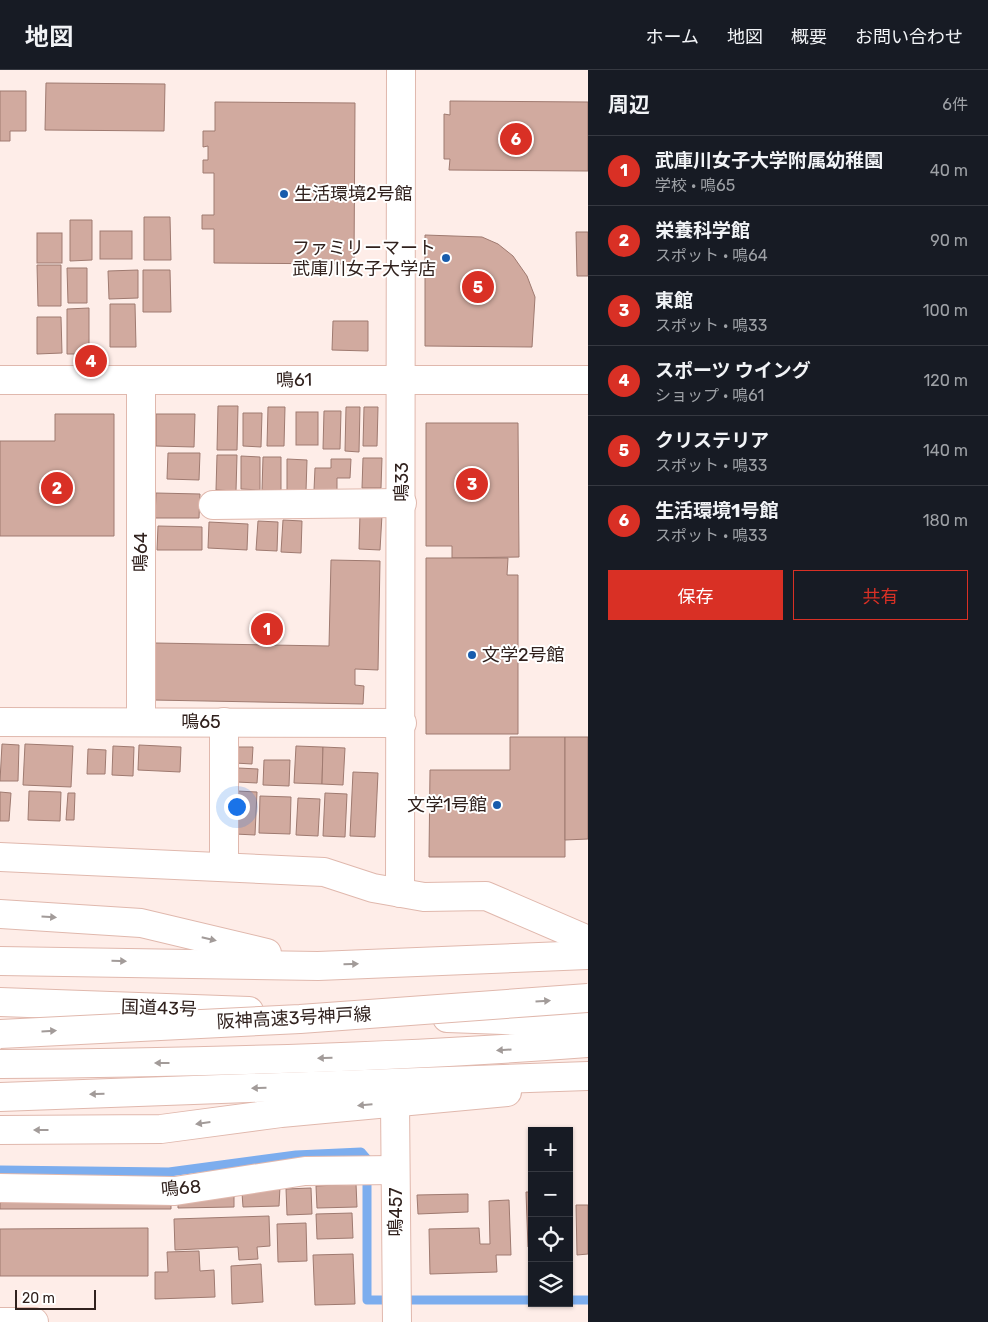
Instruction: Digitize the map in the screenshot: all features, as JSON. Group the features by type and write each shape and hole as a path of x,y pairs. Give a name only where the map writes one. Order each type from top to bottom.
{"main road":[{"name":"鳴33","path":"400,893 402,723 401,70"},
{"name":"鳴61","path":"0,380 141,382 402,379 588,380"},
{"name":"鳴64","path":"141,382 141,722"},
{"path":"214,505 402,504"},
{"name":"鳴65","path":"0,722 402,723"},
{"path":"224,722 224,866"},
{"path":"0,857 324,872 373,888 424,897 486,896 588,940"},
{"path":"0,914 141,923 318,966"},
{"path":"0,952 86,961"},
{"path":"0,961 318,966 588,955"},
{"name":"阪神高速3号神戸線","path":"0,1034 300,1019 588,998"},
{"name":"国道43号","path":"0,1002 588,1023"},
{"path":"0,1015 189,1009"},
{"path":"0,1064 206,1063 474,1052 588,1044"},
{"path":"0,1097 588,1076"},
{"path":"0,1130 161,1129 281,1112 479,1093 588,1089"},
{"name":"鳴457","path":"395,1102 378,1171 396,1306"},
{"name":"鳴68","path":"0,1188 176,1191 305,1171 378,1171"},
{"path":"0,1322 34,1322"}],"building":[{"path":"46,83 165,84 164,131 45,130"},
{"path":"0,91 26,91 26,131 10,131 10,141 0,141"},
{"path":"450,101 588,102 588,171 449,170 450,159 444,159 444,114 450,115"},
{"name":"生活環境2号館","path":"215,102 355,103 354,264 214,263 214,229 202,229 202,215 214,215 214,173 203,173 203,160 208,160 208,146 203,147 203,131 215,131"},
{"path":"144,217 170,217 171,260 144,260"},
{"path":"70,220 92,220 92,260 70,261"},
{"path":"100,231 132,231 132,259 100,259"},
{"path":"576,232 588,232 588,276 577,276"},
{"path":"37,233 62,233 62,263 37,263"},
{"path":"425,235 482,237 498,244 513,256 527,276 535,297 532,347 425,346"},
{"path":"37,265 61,265 61,306 38,306"},
{"path":"67,268 87,268 87,303 68,303"},
{"path":"138,270 138,298 109,299 108,271"},
{"path":"143,270 170,270 171,312 143,312"},
{"path":"110,304 135,304 136,347 110,347"},
{"path":"89,308 89,354 67,354 67,309"},
{"path":"37,317 61,317 62,353 37,354"},
{"path":"333,321 368,321 368,351 332,350"},
{"path":"218,406 238,406 237,450 217,450"},
{"path":"268,407 285,407 284,446 267,446"},
{"path":"346,407 360,407 359,452 345,451"},
{"path":"364,407 378,407 377,446 363,446"},
{"path":"324,411 341,411 340,449 323,449"},
{"path":"296,412 318,412 318,445 296,445"},
{"path":"243,413 262,413 261,447 243,446"},
{"path":"55,414 114,414 114,536 0,536 0,441 55,441"},
{"path":"156,414 195,414 194,447 156,446"},
{"path":"426,423 518,423 519,557 452,558 452,546 426,546"},
{"path":"168,453 200,453 199,480 167,479"},
{"path":"217,455 237,455 236,491 216,490"},
{"path":"241,456 260,457 260,490 241,489"},
{"path":"263,457 281,457 281,490 262,490"},
{"path":"363,458 382,458 381,488 362,488"},
{"path":"287,459 307,460 306,491 287,491"},
{"path":"331,459 351,459 350,478 337,478 337,491 314,490 315,468 331,468"},
{"path":"156,493 200,494 199,518 155,518"},
{"path":"360,514 382,515 380,550 359,549"},
{"path":"283,520 302,521 301,553 281,552"},
{"path":"258,521 278,522 277,551 256,550"},
{"path":"209,522 248,524 247,550 208,548"},
{"path":"158,526 202,527 202,550 157,550"},
{"name":"文学2号館","path":"426,558 508,558 507,575 518,575 518,734 426,734"},
{"path":"331,560 380,561 378,670 355,669 355,685 364,686 363,704 153,700 155,643 329,646"},
{"name":"文学1号館","path":"510,737 565,737 565,857 429,857 430,770 510,770"},
{"path":"565,737 588,737 588,839 565,840"},
{"path":"2,744 19,745 18,781 0,781"},
{"path":"25,744 73,746 71,787 23,785"},
{"path":"139,745 181,747 180,772 138,770"},
{"path":"113,746 134,747 133,776 112,775"},
{"path":"296,746 323,747 322,784 294,783"},
{"path":"235,747 253,747 252,764 235,763"},
{"path":"323,747 345,748 343,785 322,784"},
{"path":"88,749 106,750 105,774 87,774"},
{"path":"264,760 290,760 289,786 263,785"},
{"path":"238,768 258,769 257,783 237,782"},
{"path":"353,772 378,773 375,837 350,836"},
{"path":"29,791 61,792 60,821 28,820"},
{"path":"237,791 257,792 255,835 235,834"},
{"path":"0,792 11,793 9,821 0,821"},
{"path":"68,793 75,793 74,820 66,820"},
{"path":"325,793 347,794 345,837 323,836"},
{"path":"260,796 291,797 290,834 259,833"},
{"path":"298,798 320,799 318,836 296,835"},
{"path":"356,1184 357,1207 317,1208 316,1186"},
{"path":"280,1187 279,1206 243,1207 242,1193"},
{"path":"311,1188 312,1214 287,1215 286,1189"},
{"path":"526,1192 528,1192 528,1247"},
{"path":"468,1194 468,1212 418,1214 417,1195"},
{"path":"234,1195 234,1207 178,1208 178,1203"},
{"path":"0,1199 171,1200 171,1209 0,1209"},
{"path":"509,1200 511,1255 496,1255 497,1272 430,1274 429,1229 479,1228 480,1244 490,1244 489,1201"},
{"path":"576,1205 588,1205 588,1254 577,1255"},
{"path":"352,1213 353,1238 317,1239 316,1214"},
{"path":"269,1216 270,1246 257,1247 258,1259 239,1260 238,1247 175,1250 174,1219"},
{"path":"306,1223 307,1261 278,1262 277,1224"},
{"path":"148,1228 148,1276 0,1276 0,1229"},
{"path":"199,1251 200,1271 214,1270 215,1297 155,1299 155,1272 168,1272 167,1252"},
{"path":"353,1254 355,1304 315,1305 313,1255"},
{"path":"261,1264 263,1302 232,1304 231,1266"}],"waterway":[{"path":"0,1170 169,1172 296,1155 361,1152 367,1159 367,1300 528,1300"},
{"path":"573,1300 588,1300"}],"place":[{"name":"生活環境1号館","path":"516,139"},
{"name":"生活環境2号館","path":"284,194"},
{"name":"ファミリーマート 武庫川女子大学店","path":"446,258"},
{"name":"クリステリア","path":"478,287"},
{"name":"スポーツ ウイング","path":"91,361"},
{"name":"東館","path":"472,484"},
{"name":"栄養科学館","path":"57,488"},
{"name":"武庫川女子大学附属幼稚園","path":"267,629"},
{"name":"文学2号館","path":"472,655"},
{"name":"文学1号館","path":"497,805"}]}
